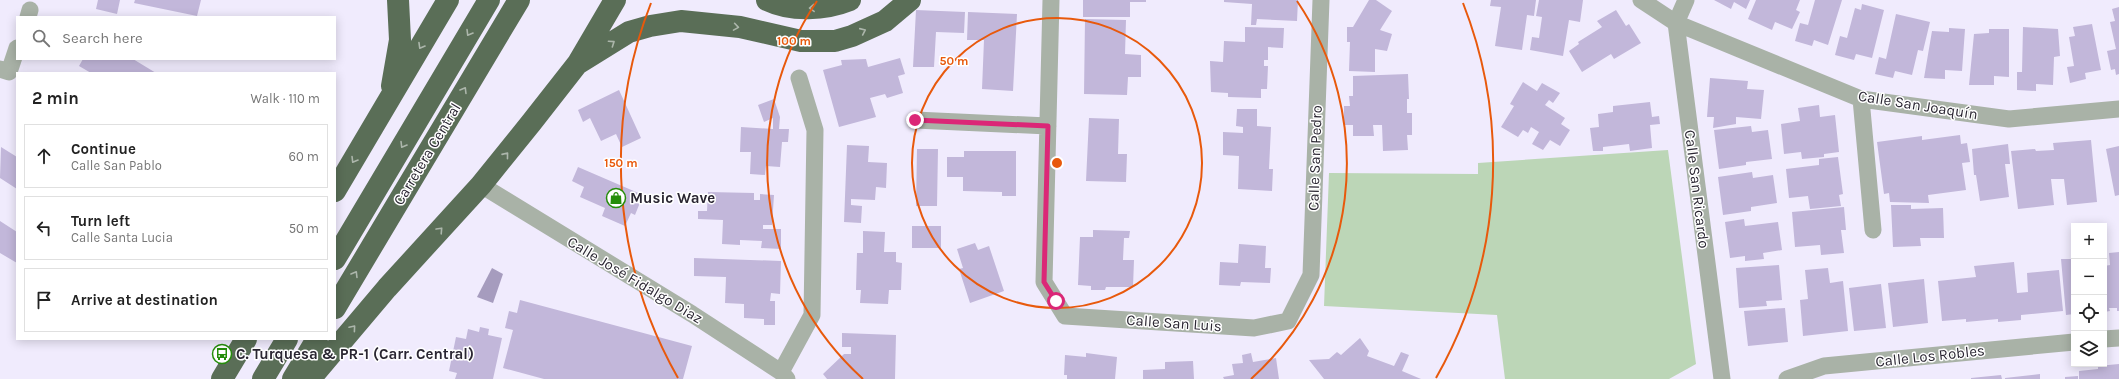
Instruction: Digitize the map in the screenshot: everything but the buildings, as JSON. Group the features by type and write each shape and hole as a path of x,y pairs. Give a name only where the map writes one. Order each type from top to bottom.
{"highway":[{"path":"391,98 392,78 400,40 398,0"},
{"path":"336,189 448,0"},
{"name":"Carretera Central","path":"336,257 489,0"},
{"name":"Carretera Central","path":"336,306 519,0"},
{"path":"310,379 387,288 481,185 578,63 615,0"},
{"path":"767,0 784,5 813,8 836,5 850,0"},
{"path":"578,63 629,32 664,23 681,21 740,27 801,41 835,40 852,36 885,21 910,0"},
{"path":"222,379 245,340"},
{"path":"263,379 286,340"},
{"path":"293,379 316,340"}],"street":[{"path":"915,120 1048,126 1051,0"},
{"name":"Calle San Pedro","path":"1293,311 1311,276 1321,0"},
{"name":"Calle San Joaquín","path":"1641,0 1676,23 1861,99 2009,119 2119,109"},
{"path":"1676,23 1686,0"},
{"name":"Calle San Ricardo","path":"1676,23 1722,379"},
{"path":"0,69 9,72 16,51"},
{"path":"784,376 812,316 815,130 799,78"},
{"path":"1861,99 1873,230"},
{"name":"Calle San Luis","path":"1048,126 1044,282 1065,316 1254,328 1288,321 1293,311"},
{"name":"Calle José Fidalgo Diaz","path":"481,185 692,314 784,376"},
{"path":"2107,339 2119,338"},
{"name":"Calle Los Robles","path":"1787,379 1824,366 2071,342"}],"green space":[{"path":"1668,150 1696,364 1669,379 1505,379 1497,315 1324,306 1329,173 1478,174 1478,163"}],"shaded area":[{"path":"492,268 503,274 493,303 477,297"}],"place":[{"name":"Music Wave","path":"616,198"},
{"name":"C. Turquesa & PR-1 (Carr. Central)","path":"222,354"}],"route":[{"path":"915,120 1048,126 1044,282 1056,301"}]}
